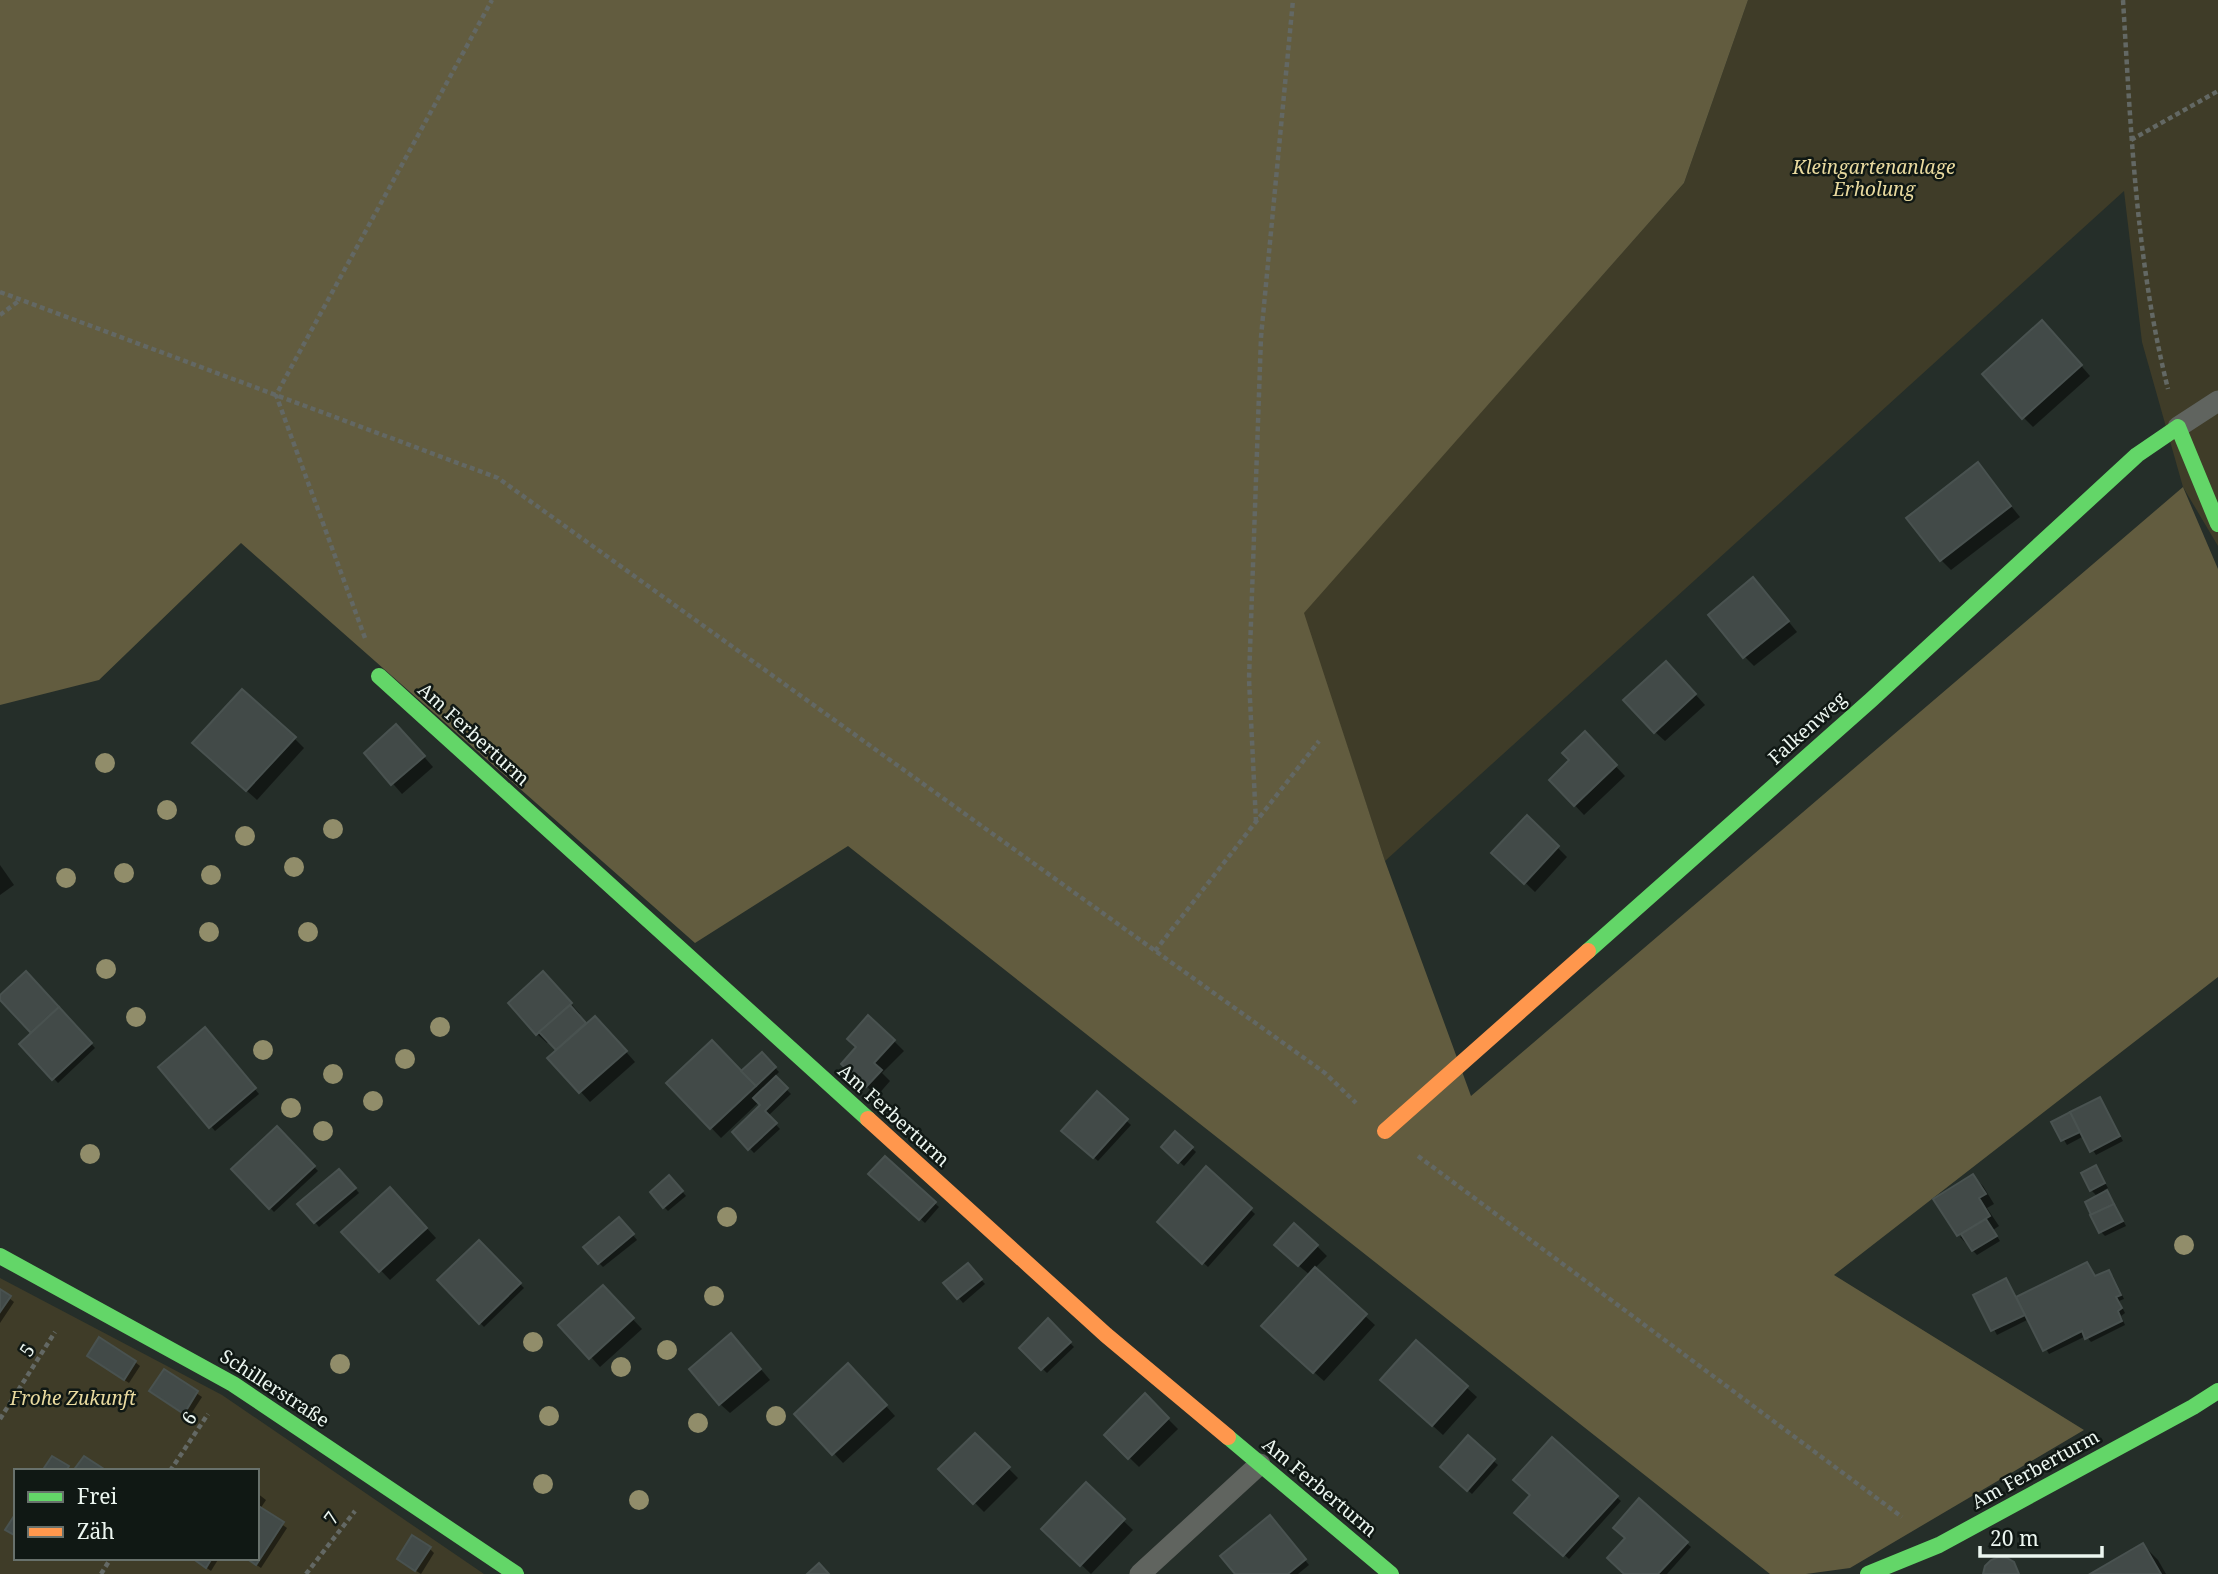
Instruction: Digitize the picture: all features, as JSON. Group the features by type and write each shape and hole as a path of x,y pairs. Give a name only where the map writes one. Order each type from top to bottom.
{"street":[{"path":"2178,427 2218,524"},
{"name":"Falkenweg","path":"1385,1130 1871,700 2137,455 2178,427"},
{"name":"Am Ferberturm","path":"379,676 1106,1335 1391,1574"},
{"name":"Schillerstraße","path":"0,1256 233,1384 516,1574"},
{"name":"Am Ferberturm","path":"1868,1574 1939,1545 2218,1391"}],"lane":[{"path":"2178,427 2218,401"},
{"path":"1140,1574 1260,1464"}],"path":[{"path":"379,676 276,395 492,0"},
{"path":"1256,822 1249,679 1261,337 1293,0"},
{"path":"2123,0 2131,140 2145,275 2159,355 2178,427"},
{"path":"2131,140 2218,91"},
{"path":"0,292 498,478 1325,1073 1385,1130 1939,1545"},
{"path":"0,315 20,300"},
{"path":"1155,951 1319,741"},
{"name":"5","path":"0,1419 66,1314 80,1298"},
{"name":"6","path":"171,1469 222,1395 233,1384"},
{"name":"7","path":"306,1574 367,1496 382,1483"}],"green space":[{"name":"Kleingartenanlage Erholung","path":"1748,0 2218,0 2218,546 2183,487 2142,342 2124,191 1385,861 1303,613 1684,183"},
{"name":"Frohe Zukunft","path":"0,1278 222,1395 484,1574 0,1574"}],"shaded area":[{"path":"0,0 1748,0 1684,183 1304,613 1385,861 1471,1096 2183,487 2218,569 2218,977 1834,1275 2084,1430 1850,1568 1806,1574 1770,1574 848,846 695,943 241,543 99,680 0,705"}],"building":[{"path":"2042,320 2082,365 2022,419 1982,374"},
{"path":"1978,462 2011,506 1940,561 1906,518"},
{"path":"1753,577 1789,621 1743,658 1708,615"},
{"path":"1666,661 1696,694 1654,733 1623,700"},
{"path":"242,689 296,737 246,791 192,743"},
{"path":"396,724 425,756 391,785 364,753"},
{"path":"1585,731 1617,765 1574,806 1549,780 1569,760 1562,753"},
{"path":"1527,815 1559,846 1524,884 1491,853"},
{"path":"26,971 59,1007 31,1033 0,1000 0,995"},
{"path":"543,971 572,1003 536,1035 508,1003"},
{"path":"570,1005 586,1023 556,1050 539,1032"},
{"path":"59,1007 92,1043 52,1080 19,1044"},
{"path":"868,1015 895,1040 874,1063 882,1070 866,1087 841,1064 856,1047 847,1039"},
{"path":"595,1016 627,1051 579,1093 547,1058"},
{"path":"205,1027 256,1088 209,1128 158,1067"},
{"path":"712,1040 756,1086 710,1129 666,1083"},
{"path":"762,1052 776,1067 756,1086 741,1071"},
{"path":"776,1076 788,1088 765,1111 777,1123 748,1150 732,1132 760,1105 753,1098"},
{"path":"1097,1091 1128,1119 1093,1158 1061,1131"},
{"path":"2100,1097 2120,1136 2090,1152 2070,1112"},
{"path":"2070,1112 2080,1132 2061,1141 2051,1122"},
{"path":"277,1126 315,1166 269,1209 231,1169"},
{"path":"1175,1131 1193,1147 1178,1163 1161,1147"},
{"path":"885,1156 936,1202 919,1220 868,1174"},
{"path":"2096,1165 2105,1183 2090,1191 2081,1173"},
{"path":"1206,1166 1252,1208 1202,1264 1157,1222"},
{"path":"339,1169 356,1188 314,1223 297,1204"},
{"path":"1973,1174 1986,1194 1979,1198 1990,1216 1957,1236 1933,1199"},
{"path":"669,1175 683,1191 663,1208 650,1192"},
{"path":"390,1187 427,1228 379,1272 341,1232"},
{"path":"2107,1190 2114,1204 2091,1215 2085,1202"},
{"path":"2114,1204 2123,1221 2099,1233 2090,1215"},
{"path":"619,1217 634,1234 598,1264 583,1247"},
{"path":"1986,1219 1997,1236 1972,1251 1961,1234"},
{"path":"1294,1223 1318,1245 1298,1266 1274,1245"},
{"path":"479,1240 521,1283 479,1324 437,1280"},
{"path":"2087,1262 2095,1276 2109,1270 2121,1295 2116,1297 2122,1308 2118,1311 2122,1321 2085,1339 2082,1331 2043,1351 2016,1297"},
{"path":"968,1263 982,1279 957,1299 943,1283"},
{"path":"1315,1267 1367,1314 1313,1373 1261,1326"},
{"path":"2006,1278 2025,1315 1991,1331 1973,1295"},
{"path":"603,1285 634,1318 589,1359 558,1325"},
{"path":"0,1289 11,1296 0,1312"},
{"path":"1048,1318 1071,1342 1041,1370 1019,1348"},
{"path":"731,1333 761,1369 719,1405 689,1369"},
{"path":"99,1337 136,1361 124,1380 87,1356"},
{"path":"1416,1340 1468,1386 1432,1426 1380,1380"},
{"path":"848,1363 887,1405 832,1455 794,1414"},
{"path":"164,1369 198,1391 184,1414 149,1391"},
{"path":"1145,1393 1169,1418 1128,1459 1104,1435"},
{"path":"975,1433 1010,1467 973,1504 938,1469"},
{"path":"1468,1435 1495,1459 1467,1491 1440,1467"},
{"path":"1552,1437 1618,1496 1563,1556 1514,1513 1530,1495 1513,1480"},
{"path":"52,1456 69,1466 67,1469 43,1469"},
{"path":"84,1456 104,1469 74,1469"},
{"path":"1086,1482 1125,1519 1080,1566 1041,1529"},
{"path":"1639,1498 1688,1542 1658,1574 1624,1574 1607,1558 1625,1538 1613,1528"},
{"path":"259,1506 284,1522 256,1565 249,1560 259,1560"},
{"path":"1270,1515 1306,1559 1288,1574 1235,1574 1220,1556"},
{"path":"14,1516 14,1535 5,1530"},
{"path":"412,1535 431,1547 415,1571 397,1559"},
{"path":"2143,1543 2161,1574 2090,1574"},
{"path":"1999,1557 2014,1562 2019,1574 1983,1574 1985,1566"},
{"path":"195,1560 211,1560 206,1568"},
{"path":"819,1563 829,1574 807,1574"}],"traffic: fast":[{"path":"1588,951 1871,700 2137,455 2178,427 2218,524"},
{"path":"379,676 868,1119"},
{"path":"0,1256 233,1384 516,1574"},
{"path":"1868,1574 1939,1545 2218,1391"},
{"path":"1228,1437 1391,1574"}],"traffic: slow":[{"path":"1385,1131 1588,951"},
{"path":"868,1119 1106,1335 1228,1437"}]}
